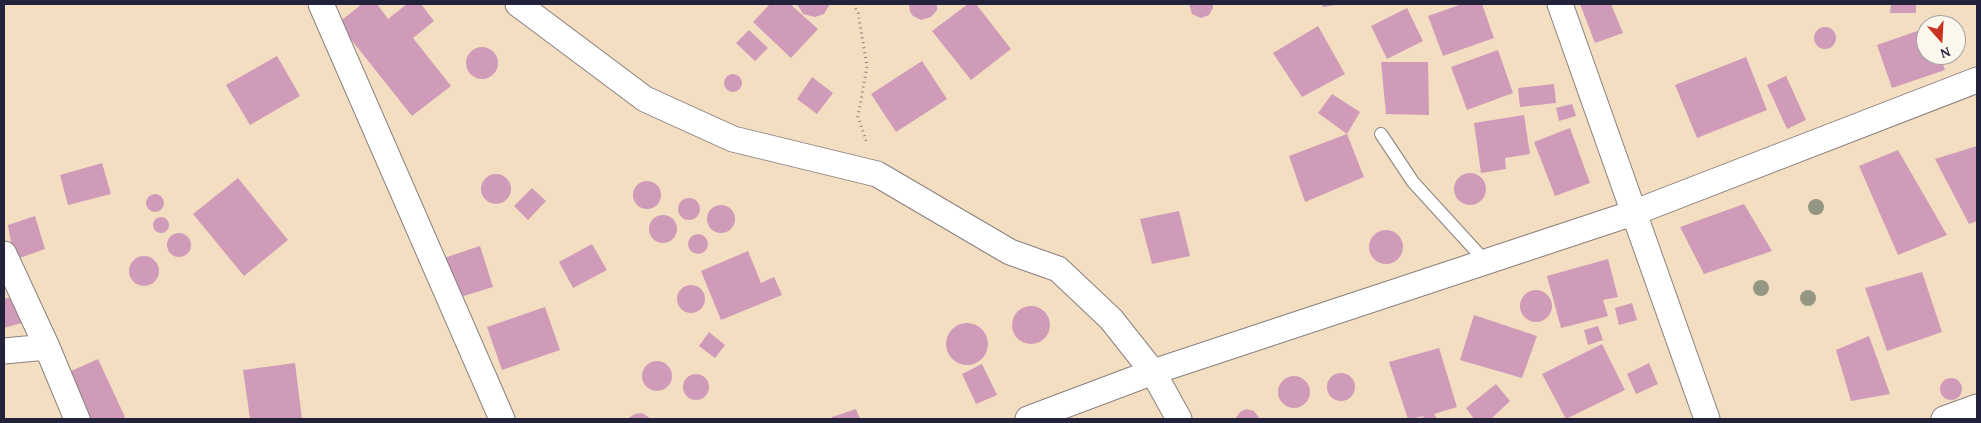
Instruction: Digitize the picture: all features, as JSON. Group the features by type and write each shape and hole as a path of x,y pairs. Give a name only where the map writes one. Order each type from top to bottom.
{"street":[{"path":"321,4 502,419"},
{"path":"518,4 645,99 733,139 876,174 1010,252 1058,269 1111,319 1154,372 1179,419"},
{"path":"1560,4 1707,419"},
{"path":"1028,419 1154,372 1633,213 1977,80"},
{"path":"4,254 47,347 77,419"},
{"path":"4,351 47,347"},
{"path":"1944,419 1977,407"}],"lane":[{"path":"1381,134 1413,182 1486,262"}],"path":[{"path":"853,4 858,14 866,66 858,117 876,174"}],"building":[{"path":"362,4 377,4 388,19 407,4 421,4 434,21 413,38 451,86 412,116 338,23"},
{"path":"770,4 790,4 818,29 791,58 753,22"},
{"path":"797,4 830,4 824,14 815,17 803,14"},
{"path":"909,4 937,4 937,10 931,17 921,20 910,12"},
{"path":"968,4 976,4 1011,49 971,80 932,31"},
{"path":"1189,4 1213,4 1213,8 1209,15 1201,18 1192,14"},
{"path":"1322,4 1335,4 1335,5 1323,7"},
{"path":"1462,4 1482,4 1494,38 1443,56 1428,16"},
{"path":"1580,4 1611,4 1623,33 1595,43"},
{"path":"1891,4 1916,4 1916,13 1890,13"},
{"path":"1407,8 1423,41 1387,59 1371,26"},
{"path":"1318,26 1345,74 1302,97 1273,53"},
{"path":"1825,27 1835,34 1836,38 1829,48 1825,49 1815,42 1814,38 1821,28"},
{"path":"749,30 768,48 755,61 736,43"},
{"path":"1916,31 1916,65 1943,65 1945,70 1892,88 1877,45"},
{"path":"482,47 494,51 498,63 494,75 482,79 470,75 466,63 470,51"},
{"path":"1498,50 1513,93 1467,110 1451,67"},
{"path":"277,56 300,96 250,125 226,85"},
{"path":"1746,57 1767,110 1697,138 1675,85"},
{"path":"922,61 947,99 896,132 871,94"},
{"path":"1381,62 1428,62 1429,115 1386,114"},
{"path":"733,74 739,77 742,83 739,89 733,92 727,89 724,83 727,77"},
{"path":"1786,76 1806,120 1787,129 1767,85"},
{"path":"812,77 833,93 817,114 797,99"},
{"path":"1554,84 1556,103 1520,107 1518,88"},
{"path":"1332,94 1360,112 1347,134 1318,113"},
{"path":"1572,104 1576,116 1559,121 1556,108"},
{"path":"1524,115 1530,154 1505,158 1506,169 1481,173 1474,123"},
{"path":"1570,128 1590,183 1555,196 1534,142"},
{"path":"1347,134 1364,177 1305,202 1289,156"},
{"path":"1977,146 1977,221 1969,224 1935,159"},
{"path":"1898,150 1947,235 1898,255 1859,166"},
{"path":"102,163 111,194 68,205 60,175"},
{"path":"1470,173 1476,174 1481,178 1485,183 1485,195 1481,200 1476,204 1470,205 1464,204 1459,200 1455,195 1454,189 1455,183 1459,178 1464,174"},
{"path":"496,174 506,179 511,189 506,199 496,204 486,199 481,189 486,179"},
{"path":"238,178 288,240 244,276 193,214"},
{"path":"647,181 657,185 661,195 657,205 647,209 637,205 633,195 637,185"},
{"path":"532,188 546,201 528,220 514,206"},
{"path":"151,194 159,194 164,199 162,210 151,212 146,207 146,199"},
{"path":"689,198 697,201 700,209 697,217 689,220 681,217 678,209 681,201"},
{"path":"1744,204 1772,251 1704,274 1680,227"},
{"path":"721,205 731,209 735,219 731,229 721,233 711,229 707,219 711,209"},
{"path":"1179,211 1190,256 1152,264 1140,219"},
{"path":"663,215 673,219 677,229 673,239 663,243 653,239 649,229 653,219"},
{"path":"35,216 45,249 14,260 8,225"},
{"path":"158,217 164,217 169,222 167,231 158,233 153,228 153,222"},
{"path":"1386,230 1398,235 1403,247 1398,259 1386,264 1374,259 1369,247 1374,235"},
{"path":"179,233 187,237 191,245 187,253 179,257 171,253 167,245 171,237"},
{"path":"698,234 705,237 708,244 705,251 698,254 691,251 688,244 691,237"},
{"path":"592,244 607,270 573,288 559,262"},
{"path":"480,246 493,287 454,299 441,259"},
{"path":"748,251 761,283 774,277 782,295 721,320 701,271"},
{"path":"144,256 150,257 158,265 158,277 150,285 144,286 138,285 130,277 129,271 130,265 138,257"},
{"path":"1608,259 1618,297 1603,300 1608,316 1561,328 1547,276"},
{"path":"1922,272 1942,332 1887,351 1865,288"},
{"path":"691,285 701,289 705,299 701,309 691,313 681,309 677,299 681,289"},
{"path":"1536,290 1542,291 1547,295 1551,300 1551,312 1547,317 1542,321 1536,322 1530,321 1525,317 1521,312 1520,306 1521,300 1525,295 1530,291"},
{"path":"19,295 25,322 4,328 4,299"},
{"path":"1632,303 1637,320 1619,325 1615,308"},
{"path":"1031,306 1044,312 1050,325 1044,338 1031,344 1018,338 1012,325 1018,312"},
{"path":"545,307 560,350 502,370 487,327"},
{"path":"1474,315 1537,336 1522,378 1460,360"},
{"path":"971,323 979,326 985,332 988,344 985,356 979,362 963,365 955,362 949,356 946,340 949,332 955,326"},
{"path":"1598,326 1603,340 1588,345 1584,330"},
{"path":"709,332 725,345 715,358 699,346"},
{"path":"1869,336 1890,394 1851,401 1836,350"},
{"path":"1602,344 1625,390 1566,419 1542,374"},
{"path":"1439,348 1457,407 1434,414 1437,419 1420,419 1425,416 1408,419 1389,362"},
{"path":"98,359 125,417 121,419 80,419 60,376"},
{"path":"657,361 668,365 672,376 668,387 657,391 646,387 642,376 646,365"},
{"path":"295,363 302,419 250,419 243,370"},
{"path":"1649,363 1658,384 1636,394 1627,374"},
{"path":"982,364 997,395 976,404 962,374"},
{"path":"1341,373 1351,377 1355,387 1351,397 1341,401 1331,397 1327,387 1331,377"},
{"path":"696,374 705,378 709,387 705,396 696,400 687,396 683,387 687,378"},
{"path":"1294,376 1306,380 1310,392 1306,404 1294,408 1282,404 1278,392 1282,380"},
{"path":"1947,378 1955,378 1962,385 1962,393 1955,400 1947,400 1940,393 1940,385"},
{"path":"1496,384 1510,401 1491,419 1474,419 1466,408"},
{"path":"856,409 860,419 832,419 832,417"},
{"path":"1246,409 1254,411 1260,419 1235,419 1240,412"},
{"path":"640,413 651,419 627,419 635,414"}]}
